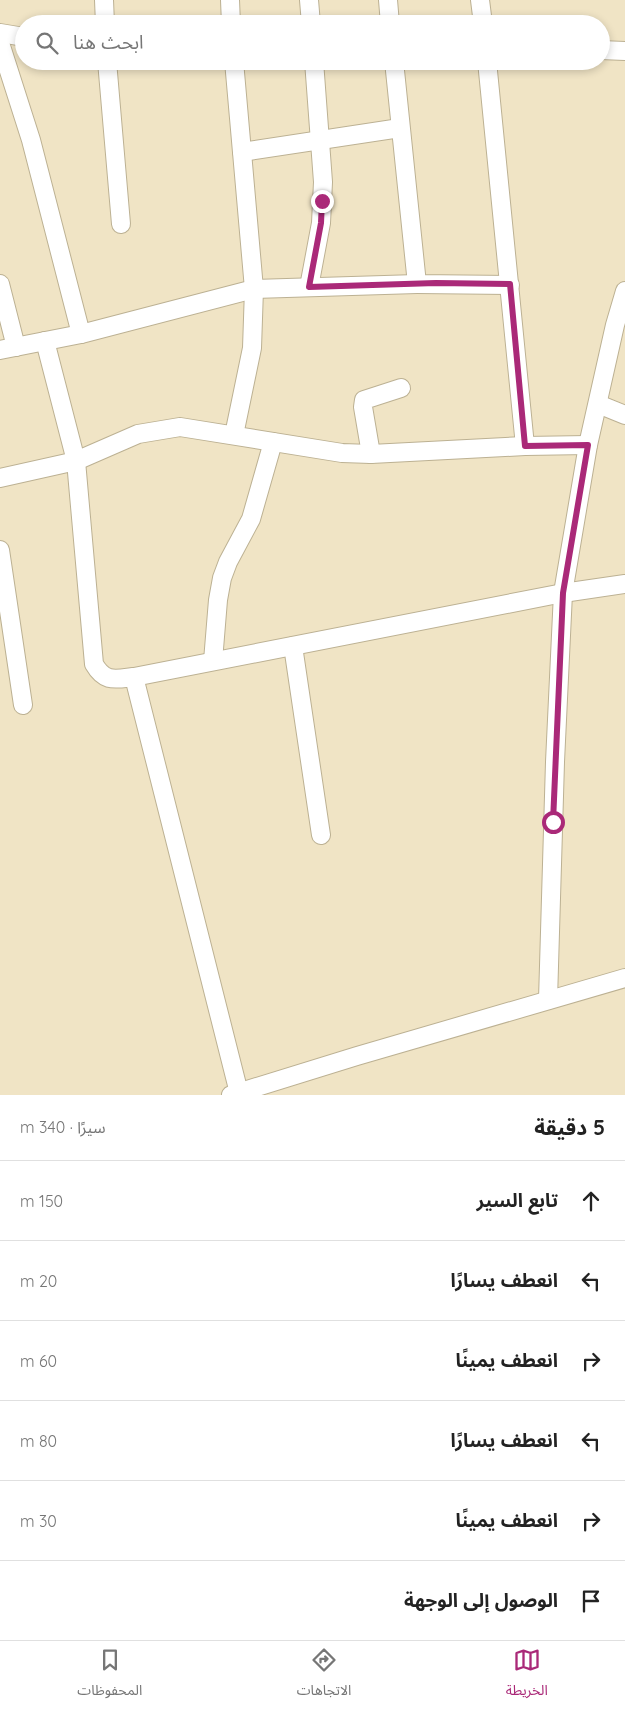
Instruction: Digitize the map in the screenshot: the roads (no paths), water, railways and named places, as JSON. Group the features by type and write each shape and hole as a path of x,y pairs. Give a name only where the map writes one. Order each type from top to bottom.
{"street":[{"path":"104,0 105,15"},
{"path":"230,0 231,15"},
{"path":"309,0 310,15"},
{"path":"388,0 389,15"},
{"path":"480,0 482,15"},
{"path":"0,33 15,36"},
{"path":"0,43 31,140 81,334"},
{"path":"610,50 625,51"},
{"path":"108,70 121,224"},
{"path":"234,436 250,364 254,289 235,70"},
{"path":"309,287 321,223 324,182 315,70"},
{"path":"395,70 417,284"},
{"path":"487,70 525,446"},
{"path":"242,152 400,128"},
{"path":"0,284 8,349 81,334 254,289 417,284 510,284"},
{"path":"548,1000 554,772 563,593 588,445 615,325 625,291"},
{"path":"45,341 76,460 94,664 105,677 112,679 134,677 563,593 625,584"},
{"path":"371,454 363,407 364,400 401,388"},
{"path":"598,404 625,415"},
{"path":"0,478 76,460 138,434 180,427 342,452 371,454 525,446 588,445"},
{"path":"213,661 218,600 222,578 228,562 251,519 273,442"},
{"path":"0,550 23,705"},
{"path":"293,646 321,835"},
{"path":"134,677 235,1094 274,1089 548,1000 625,978"}]}
